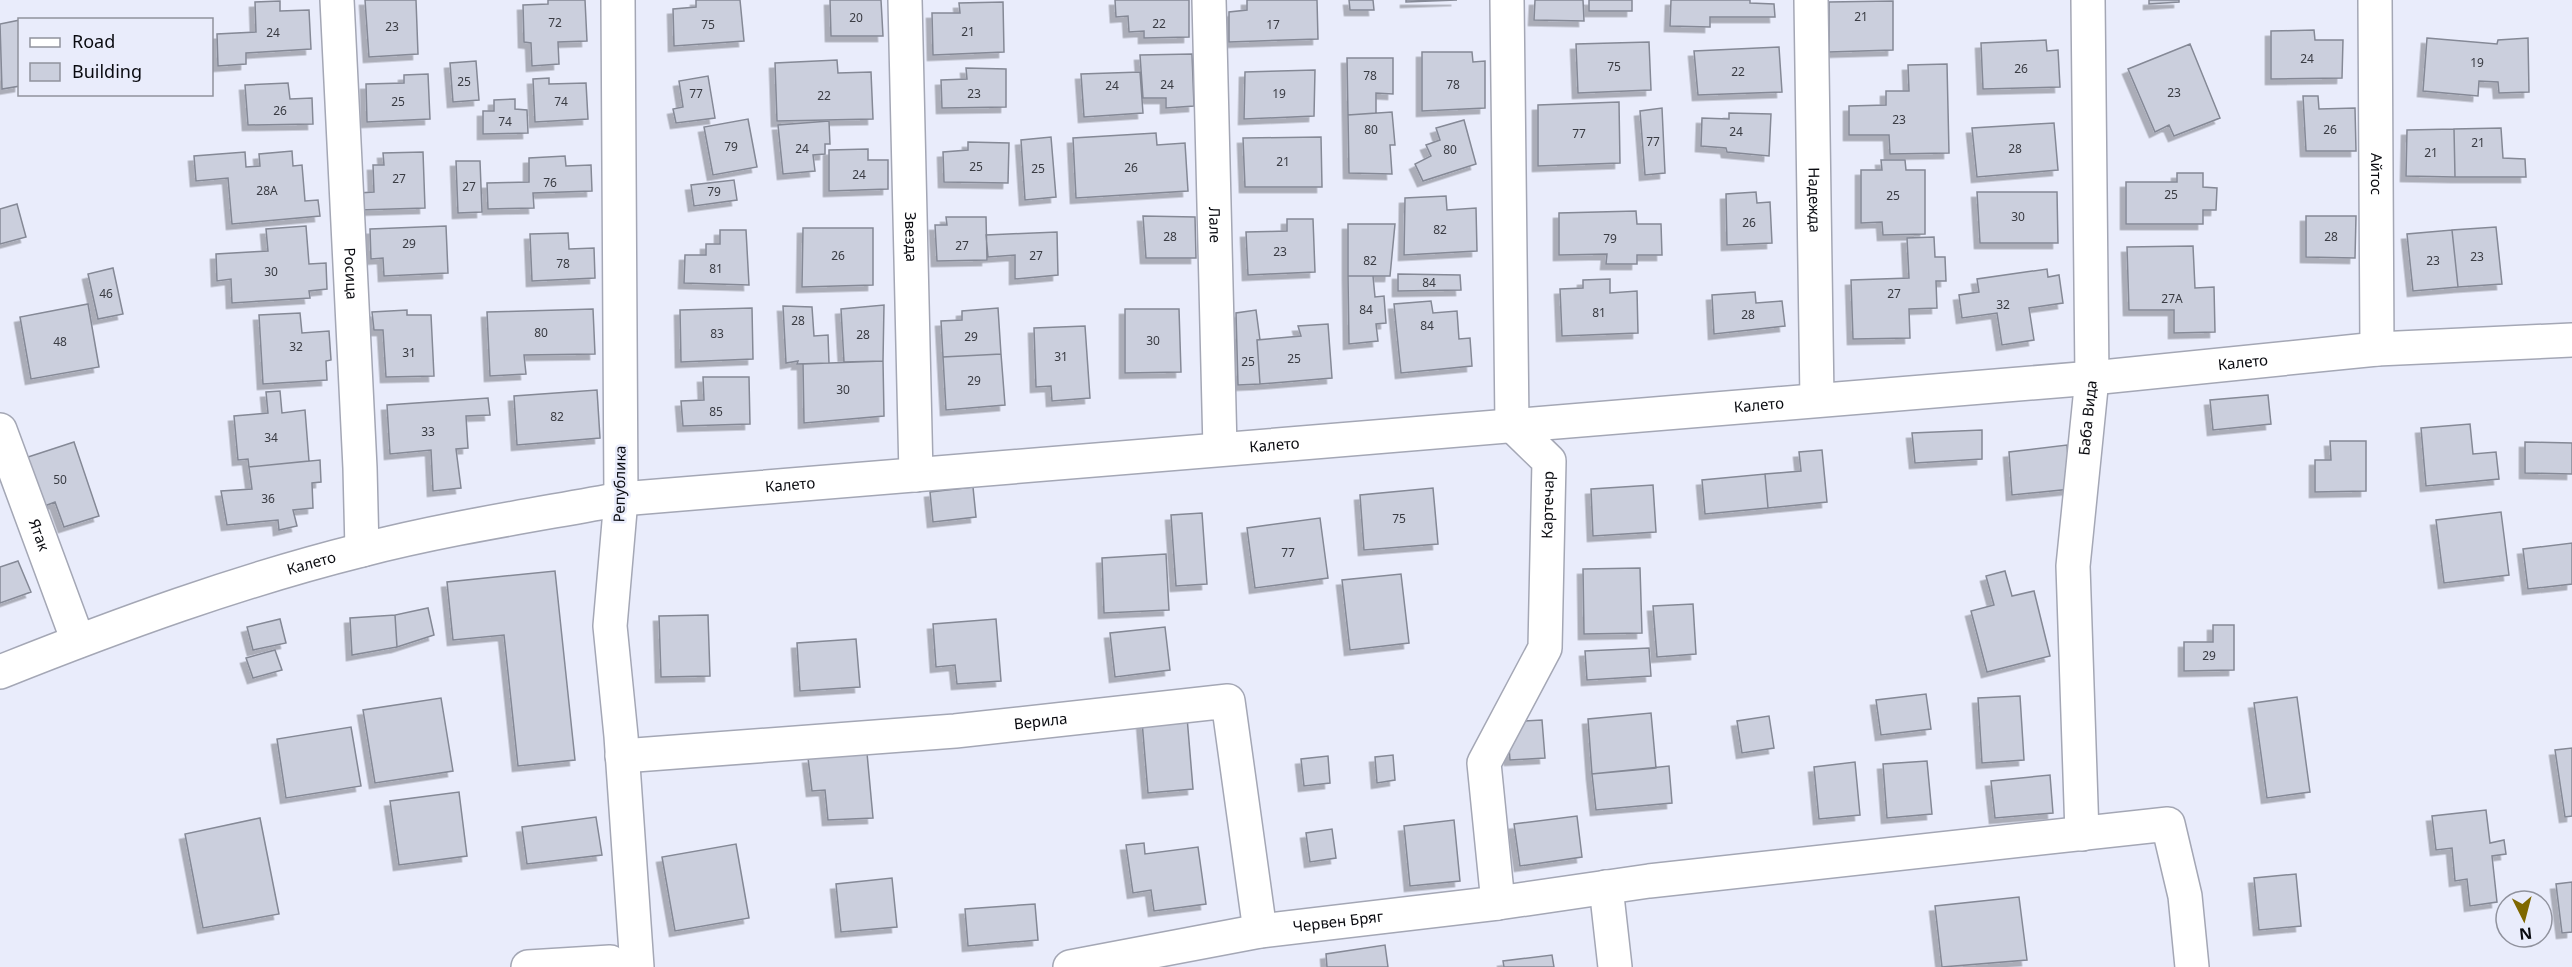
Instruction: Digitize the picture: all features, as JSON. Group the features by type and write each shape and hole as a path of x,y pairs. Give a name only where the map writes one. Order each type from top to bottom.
{"street":[{"name":"Росица","path":"337,0 362,550"},
{"name":"Република","path":"618,0 621,500 610,626 637,967"},
{"name":"Звезда","path":"905,0 916,475"},
{"name":"Лале","path":"1209,0 1220,449"},
{"path":"1508,0 1512,425"},
{"name":"Надежда","path":"1811,0 1817,399"},
{"name":"Баба Вида","path":"2082,834 2073,566 2092,378 2088,0"},
{"name":"Айтос","path":"2375,0 2377,349"},
{"name":"Калето","path":"0,672 78,641 231,587 362,550 431,534 621,500 1817,399 2092,378 2377,349 2572,340"},
{"name":"Картечар","path":"1498,903 1484,764 1545,648 1549,461 1512,425"},
{"name":"Ятак","path":"0,430 78,641"},
{"name":"Верила","path":"622,756 955,731 1228,701 1260,931"},
{"name":"Червен Бряг","path":"1070,967 1260,931 1498,903 1606,887 2168,824 2185,896 2192,967"},
{"path":"1606,887 1615,967"},
{"path":"528,967 610,962 613,967"}],"building":[{"path":"365,0 416,0 418,54 369,57"},
{"path":"548,0 585,0 587,41 558,42 559,64 532,66 531,43 524,42 523,5 548,4"},
{"path":"696,0 740,0 744,41 674,46 673,9 696,7"},
{"path":"830,0 881,0 883,36 831,36"},
{"path":"1115,0 1189,0 1189,37 1144,38 1144,31 1129,32 1128,16 1116,17"},
{"path":"1247,0 1317,0 1318,39 1229,42 1229,12 1247,10"},
{"path":"1349,0 1373,0 1374,10 1350,10"},
{"path":"1406,0 1457,0 1406,2"},
{"path":"1535,0 1583,0 1584,21 1534,20"},
{"path":"1589,0 1632,0 1632,11 1589,11"},
{"path":"1671,0 1750,0 1750,3 1774,4 1775,17 1710,17 1710,27 1670,26"},
{"path":"2149,0 2179,0 2179,2 2149,4"},
{"path":"280,1 280,11 309,10 311,49 246,53 246,64 218,66 217,34 256,32 255,2"},
{"path":"1893,1 1893,50 1829,52 1829,2"},
{"path":"1003,2 1004,52 933,55 932,13 960,13 959,3"},
{"path":"18,20 18,86 2,89 0,24"},
{"path":"2314,30 2315,40 2343,40 2342,78 2271,79 2271,31"},
{"path":"2427,38 2497,44 2498,40 2528,38 2529,92 2499,93 2498,82 2479,81 2478,96 2423,91"},
{"path":"2046,40 2047,51 2058,50 2060,87 1983,89 1981,43"},
{"path":"1649,42 1651,90 1578,93 1576,44"},
{"path":"2190,44 2220,118 2174,136 2169,125 2155,132 2128,69"},
{"path":"1779,47 1782,92 1698,95 1694,51"},
{"path":"1422,52 1472,52 1473,62 1485,61 1485,108 1422,111"},
{"path":"1192,54 1194,106 1166,108 1166,98 1143,98 1140,55"},
{"path":"1347,58 1393,58 1393,94 1376,93 1376,113 1348,115"},
{"path":"837,60 838,73 871,72 873,119 777,121 775,63"},
{"path":"476,61 479,100 453,102 450,63"},
{"path":"1947,64 1949,153 1890,154 1889,135 1849,135 1849,106 1886,105 1886,91 1909,91 1908,65"},
{"path":"966,68 1006,69 1006,107 942,108 941,80 967,79"},
{"path":"1315,70 1314,116 1244,119 1245,72"},
{"path":"1140,72 1143,113 1084,117 1081,74"},
{"path":"428,74 430,119 367,122 366,84 404,83 404,75"},
{"path":"708,76 715,118 676,123 673,109 683,107 679,81"},
{"path":"549,78 549,84 586,83 588,119 535,122 533,79"},
{"path":"288,83 290,99 312,98 313,124 248,125 245,85"},
{"path":"2303,96 2318,96 2319,109 2355,108 2356,151 2306,151"},
{"path":"515,99 515,109 527,110 528,133 483,134 483,111 494,111 494,100"},
{"path":"1619,102 1620,163 1538,166 1538,105"},
{"path":"1662,108 1665,173 1645,175 1640,111"},
{"path":"1392,112 1395,145 1390,145 1392,174 1349,173 1348,115"},
{"path":"1729,113 1771,114 1769,156 1727,152 1726,148 1701,146 1702,118 1729,119"},
{"path":"748,119 757,167 713,175 704,127"},
{"path":"1464,120 1476,164 1423,181 1415,164 1431,156 1426,145 1440,140 1436,128"},
{"path":"829,121 830,144 825,144 825,154 813,155 815,171 783,174 778,125"},
{"path":"2054,123 2058,170 1977,177 1972,128"},
{"path":"2501,128 2503,158 2525,159 2526,177 2455,177 2454,129"},
{"path":"2454,129 2455,177 2406,176 2407,130"},
{"path":"1156,133 1157,145 1185,143 1188,191 1076,198 1073,138"},
{"path":"1051,137 1056,197 1025,200 1021,140"},
{"path":"1321,137 1322,187 1245,187 1243,138"},
{"path":"968,142 1009,143 1008,183 944,182 943,152 968,150"},
{"path":"868,149 868,160 888,160 888,189 829,191 829,150"},
{"path":"292,151 293,166 302,165 305,201 318,200 320,216 232,224 228,178 196,181 194,156 245,152 246,167 260,166 259,154"},
{"path":"423,152 425,208 359,210 358,193 374,192 373,165 384,165 383,153"},
{"path":"565,156 566,166 591,165 592,191 533,193 534,208 488,209 487,183 529,182 529,158"},
{"path":"1881,160 1905,160 1906,170 1925,170 1925,234 1883,235 1882,222 1861,223 1861,170 1882,170"},
{"path":"456,161 480,161 482,212 458,213"},
{"path":"2177,173 2203,173 2203,187 2217,188 2216,210 2203,210 2203,224 2126,224 2126,182 2177,182"},
{"path":"734,180 737,200 694,206 691,185"},
{"path":"1756,192 1757,203 1770,202 1772,243 1727,245 1726,194"},
{"path":"1977,192 2057,192 2058,243 1980,243"},
{"path":"1446,196 1447,210 1476,208 1477,251 1404,255 1405,198"},
{"path":"17,204 26,237 0,244 0,209"},
{"path":"1636,211 1637,224 1661,224 1662,255 1637,255 1637,264 1606,264 1607,254 1559,255 1559,213"},
{"path":"1143,216 1195,217 1196,258 1146,258"},
{"path":"2306,216 2356,216 2355,258 2306,257"},
{"path":"946,217 986,217 987,260 937,261 935,225 947,225"},
{"path":"1287,219 1313,219 1315,272 1248,275 1246,232 1287,231"},
{"path":"1348,224 1395,224 1390,276 1348,276"},
{"path":"306,226 309,264 326,263 327,289 309,291 310,298 232,303 231,279 217,281 216,254 268,251 266,229"},
{"path":"446,226 448,273 384,276 383,258 371,259 370,229"},
{"path":"2496,227 2502,284 2458,287 2452,230"},
{"path":"803,228 873,228 873,285 802,287"},
{"path":"720,230 746,230 749,285 684,283 685,255 706,255 706,244 720,244"},
{"path":"2452,230 2458,287 2413,291 2407,234"},
{"path":"1057,232 1058,275 1015,279 1015,255 988,257 986,235"},
{"path":"568,233 569,249 594,248 595,278 532,281 530,234"},
{"path":"1934,237 1935,257 1945,257 1946,281 1936,281 1937,308 1909,309 1910,338 1853,339 1851,280 1909,278 1907,238"},
{"path":"2193,246 2195,288 2214,287 2215,332 2174,333 2174,310 2129,310 2127,247"},
{"path":"113,268 123,314 98,319 88,274"},
{"path":"2047,269 2048,277 2059,275 2063,303 2029,308 2034,340 2002,345 1997,313 1962,318 1959,295 1979,292 1977,279"},
{"path":"1398,274 1460,275 1461,290 1398,291"},
{"path":"1348,276 1373,276 1375,297 1384,296 1386,323 1376,324 1378,341 1349,344"},
{"path":"1610,279 1610,293 1637,291 1638,333 1562,336 1560,289 1583,288 1583,280"},
{"path":"1755,292 1756,303 1782,301 1785,326 1714,334 1712,295"},
{"path":"1431,301 1433,313 1457,311 1459,339 1470,338 1472,366 1401,373 1394,304"},
{"path":"88,304 99,367 31,379 20,317"},
{"path":"884,305 883,361 844,362 841,309"},
{"path":"783,306 812,307 814,336 828,335 829,363 797,364 798,361 786,363"},
{"path":"752,308 753,359 681,362 680,310"},
{"path":"998,308 1001,354 943,357 941,321 962,320 962,311"},
{"path":"593,309 595,354 524,355 526,374 490,376 487,312"},
{"path":"1125,309 1179,309 1181,372 1125,373"},
{"path":"407,310 407,315 431,315 434,376 386,377 383,330 374,330 372,312"},
{"path":"1256,310 1260,340 1257,340 1260,384 1238,385 1236,313"},
{"path":"300,313 302,333 329,331 331,360 326,361 327,380 263,384 259,315"},
{"path":"1328,324 1332,378 1260,384 1257,340 1301,336 1298,326"},
{"path":"1085,326 1090,398 1052,401 1051,386 1036,387 1034,328"},
{"path":"1001,354 1005,405 946,410 943,357"},
{"path":"883,361 884,416 804,423 803,364"},
{"path":"703,377 749,377 750,424 683,426 681,401 704,400"},
{"path":"597,390 600,438 517,445 514,396"},
{"path":"280,391 282,413 305,410 309,461 249,467 248,459 238,460 234,416 268,413 266,392"},
{"path":"2268,395 2271,424 2213,430 2210,400"},
{"path":"488,398 490,415 466,416 468,448 456,449 461,488 433,491 431,450 390,454 387,405"},
{"path":"2470,424 2473,454 2496,452 2499,479 2426,486 2421,428"},
{"path":"1982,430 1982,459 1915,463 1912,433"},
{"path":"2330,441 2366,441 2366,491 2315,492 2315,460 2331,460"},
{"path":"74,442 99,516 64,527 55,502 42,507 25,458"},
{"path":"2525,442 2572,443 2572,474 2525,473"},
{"path":"2067,445 2071,489 2012,495 2009,452"},
{"path":"1822,450 1827,502 1768,508 1765,474 1801,471 1799,452"},
{"path":"320,460 321,482 312,483 313,508 293,510 297,526 279,530 278,520 227,525 221,491 252,489 249,467"},
{"path":"1765,474 1768,508 1705,514 1702,480"},
{"path":"1653,485 1656,532 1593,536 1591,489"},
{"path":"973,487 976,517 933,522 930,492"},
{"path":"1433,488 1438,544 1364,550 1360,495"},
{"path":"2501,512 2509,575 2444,583 2436,520"},
{"path":"1202,513 1207,584 1176,586 1171,515"},
{"path":"1320,518 1328,578 1255,588 1247,528"},
{"path":"2572,543 2572,584 2528,589 2523,549"},
{"path":"1166,554 1169,610 1104,613 1102,558"},
{"path":"18,561 31,592 0,603 0,567"},
{"path":"1640,568 1642,633 1584,634 1583,569"},
{"path":"555,571 575,760 518,766 504,635 453,640 447,582"},
{"path":"2005,571 2012,596 2034,591 2050,656 1987,672 1971,611 1994,605 1986,576"},
{"path":"1401,574 1409,643 1350,650 1342,580"},
{"path":"1693,604 1696,654 1657,657 1653,606"},
{"path":"428,608 434,635 397,647 395,615"},
{"path":"395,615 397,647 352,655 350,618"},
{"path":"708,615 710,676 661,677 659,616"},
{"path":"280,619 286,643 253,650 247,627"},
{"path":"996,619 1001,681 957,684 955,665 936,667 933,624"},
{"path":"2213,625 2234,625 2234,670 2184,671 2184,642 2213,642"},
{"path":"1165,627 1170,670 1115,677 1110,633"},
{"path":"856,639 860,687 800,691 797,643"},
{"path":"1649,648 1651,676 1587,680 1585,651"},
{"path":"275,650 282,670 253,678 246,658"},
{"path":"1926,694 1931,729 1881,735 1876,700"},
{"path":"2020,696 2024,760 1982,763 1978,698"},
{"path":"2297,697 2310,792 2267,798 2254,703"},
{"path":"441,698 453,771 375,783 363,710"},
{"path":"1651,713 1656,768 1592,774 1588,719"},
{"path":"1769,716 1774,748 1742,753 1737,721"},
{"path":"1187,717 1193,789 1148,793 1142,721"},
{"path":"1542,720 1545,758 1510,760 1507,722"},
{"path":"351,727 361,786 286,798 277,739"},
{"path":"2572,748 2572,816 2565,817 2555,750"},
{"path":"867,753 873,818 828,820 825,790 812,791 808,758"},
{"path":"1393,755 1395,780 1377,783 1375,757"},
{"path":"1328,756 1330,783 1304,786 1301,759"},
{"path":"1927,761 1932,814 1887,818 1883,764"},
{"path":"1855,762 1860,815 1819,819 1814,767"},
{"path":"1669,766 1672,803 1596,810 1592,774"},
{"path":"2050,775 2053,813 1995,818 1991,781"},
{"path":"459,792 467,856 399,865 390,801"},
{"path":"2486,810 2490,843 2504,840 2506,854 2492,856 2496,889 2494,902 2470,906 2467,879 2455,881 2452,848 2436,850 2432,816"},
{"path":"1577,816 1582,857 1520,866 1514,824"},
{"path":"596,817 602,855 527,864 522,827"},
{"path":"260,818 279,914 203,928 185,834"},
{"path":"1454,820 1460,881 1410,886 1404,826"},
{"path":"1332,829 1336,858 1310,862 1306,833"},
{"path":"1144,843 1145,854 1198,847 1206,904 1154,911 1151,890 1133,893 1126,845"},
{"path":"736,844 749,918 675,931 662,857"},
{"path":"2296,874 2301,926 2259,930 2254,878"},
{"path":"892,878 897,927 841,932 836,884"},
{"path":"2572,882 2572,932 2562,933 2556,884"},
{"path":"2019,897 2027,960 1942,967 1935,906"},
{"path":"1035,904 1038,940 968,946 965,909"},
{"path":"1385,945 1388,967 1327,967 1326,954"},
{"path":"1552,955 1554,967 1504,967 1503,961"}]}
